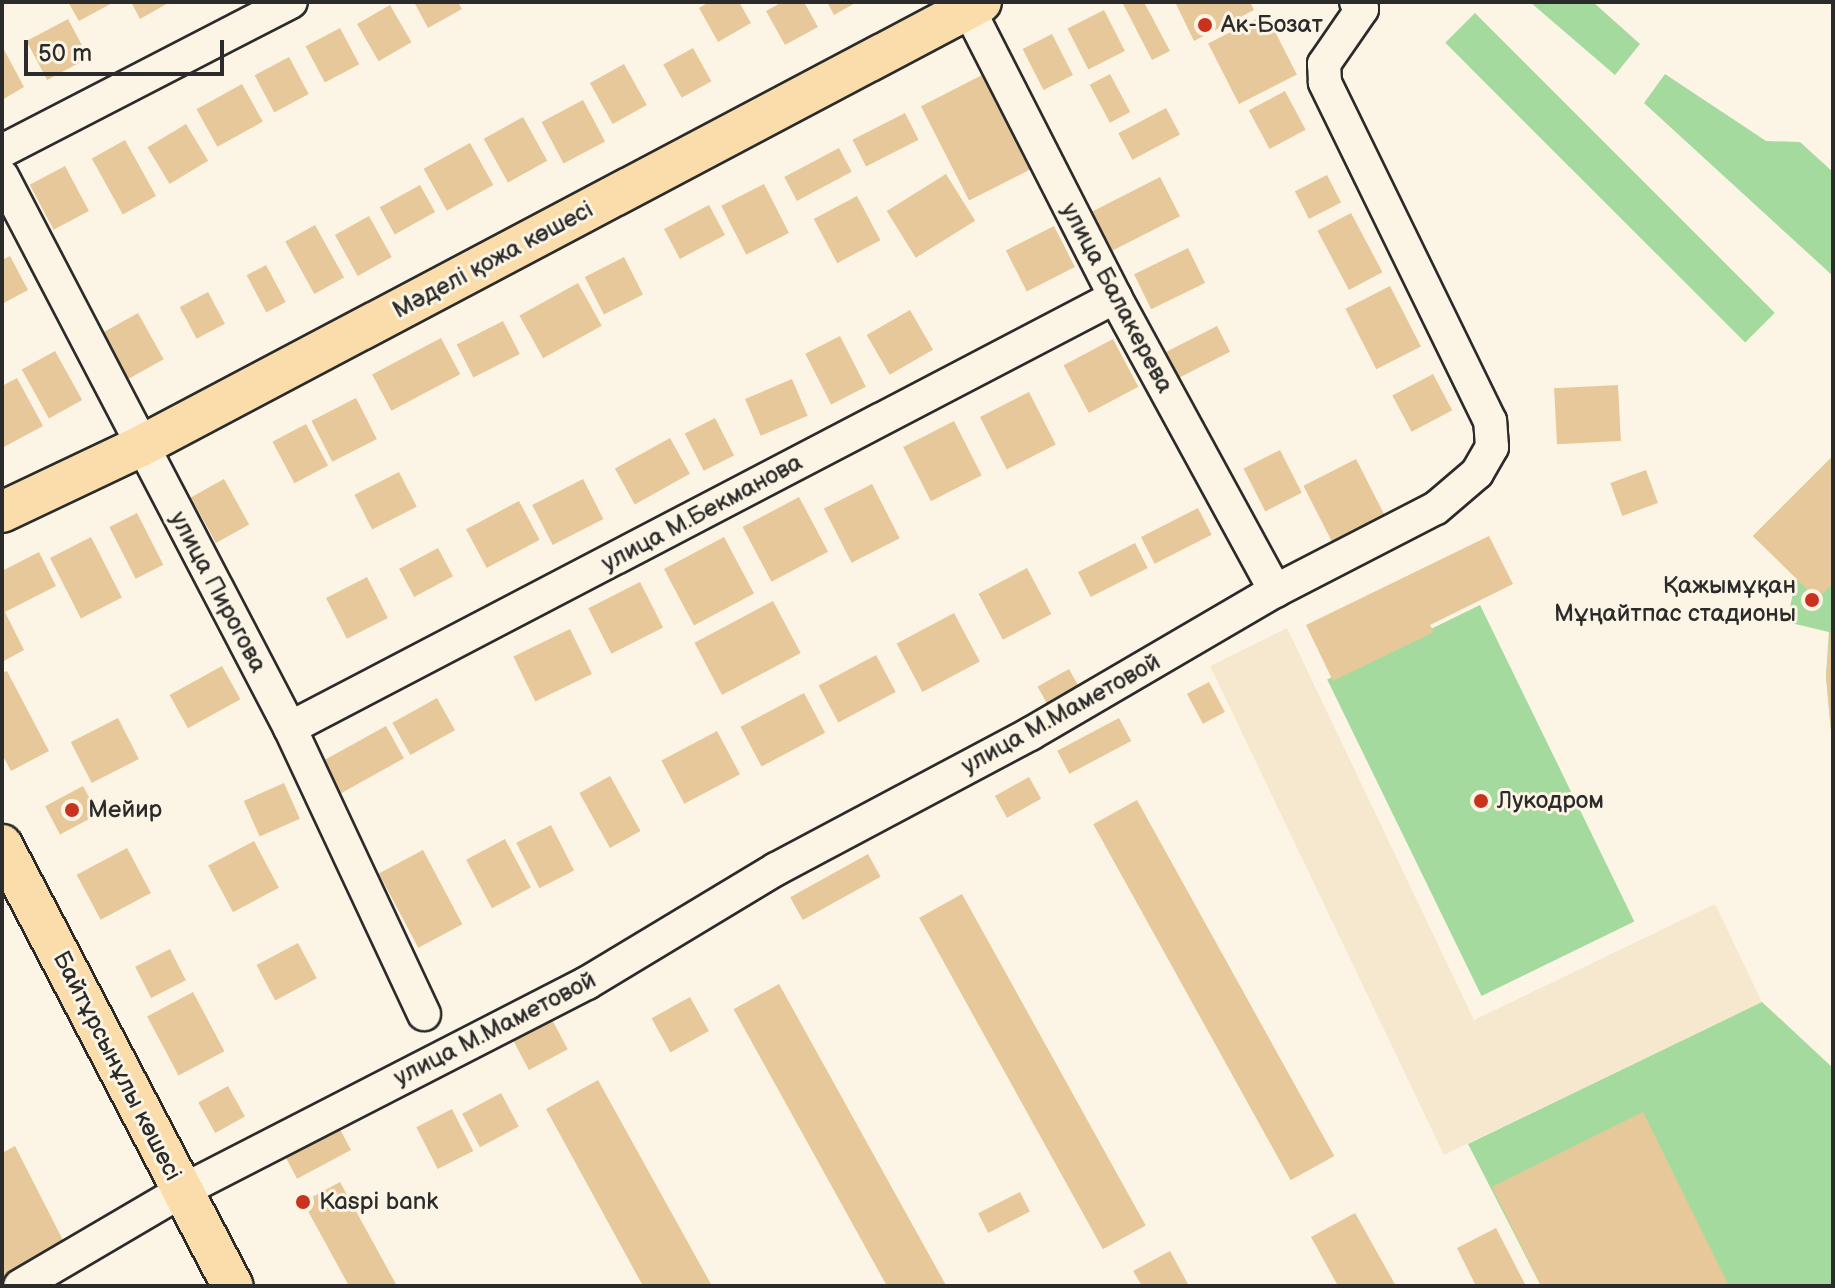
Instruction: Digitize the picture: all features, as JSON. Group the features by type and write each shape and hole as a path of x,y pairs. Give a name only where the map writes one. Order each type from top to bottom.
{"main road":[{"name":"Мәделі қожа көшесі","path":"2,512 141,446 972,4"},
{"name":"Байтұрсынұлы көшесі","path":"2,845 233,1286"}],"street":[{"path":"2,151 291,2"},
{"name":"улица Балакерева","path":"972,4 1115,297 1275,591"},
{"name":"улица М.Маметовой","path":"20,1286 182,1191 587,983 776,869 1030,734 1275,591 1436,508 1477,473 1492,447 1490,421 1325,82 1324,64 1359,6"},
{"name":"улица Пирогова","path":"2,176 290,728 424,1014"},
{"name":"улица М.Бекманова","path":"290,728 1115,297"}],"shaded area":[{"path":"1287,628 1474,1020 1715,904 1762,1002 1444,1155 1210,666"}],"green space":[{"path":"1530,2 1593,2 1640,44 1615,75"},
{"path":"1475,13 1775,313 1745,343 1445,43"},
{"path":"1665,74 1766,141 1800,142 1833,172 1833,276 1644,103"},
{"name":"Қажымұқан Мұңайтпас стадионы","path":"1833,456 1833,751 1826,676 1829,632 1787,622 1796,578 1753,536"},
{"name":"Лукодром","path":"1480,605 1634,921 1482,996 1327,680"},
{"path":"1762,1002 1833,1068 1833,1286 1541,1286 1468,1144"}],"building":[{"path":"68,2 114,2 79,21"},
{"path":"131,2 170,2 140,19"},
{"path":"414,2 458,2 462,9 428,28"},
{"path":"709,2 739,2 751,23 718,42 699,8"},
{"path":"782,2 804,2 818,27 785,45 766,11"},
{"path":"827,2 857,2 834,15"},
{"path":"1122,2 1144,2 1170,51 1152,60"},
{"name":"Ак-Бозат","path":"1175,2 1250,2 1254,10 1194,41"},
{"path":"390,5 412,42 379,61 357,24"},
{"path":"1104,10 1125,51 1088,70 1067,29"},
{"path":"1266,14 1297,75 1239,104 1208,44"},
{"path":"68,19 89,58 47,80 27,41"},
{"path":"340,28 359,64 325,83 306,46"},
{"path":"1052,34 1073,75 1043,90 1023,49"},
{"path":"2,46 24,87 2,100"},
{"path":"693,48 711,81 682,98 663,64"},
{"path":"289,57 309,94 274,112 255,75"},
{"path":"624,64 647,105 613,124 590,83"},
{"path":"986,73 1034,167 969,201 921,106"},
{"path":"1110,74 1130,112 1110,123 1090,85"},
{"path":"242,84 263,122 217,147 197,109"},
{"path":"1285,91 1306,130 1269,149 1249,110"},
{"path":"583,100 605,141 564,164 542,122"},
{"path":"1166,108 1180,134 1132,160 1118,133"},
{"path":"905,113 919,140 866,167 852,140"},
{"path":"523,117 547,161 508,183 484,139"},
{"path":"186,124 208,161 170,184 147,147"},
{"path":"125,140 156,196 123,214 92,158"},
{"path":"470,143 493,185 447,211 424,169"},
{"path":"839,148 852,172 797,201 784,177"},
{"path":"65,166 89,211 54,230 30,185"},
{"path":"946,174 975,221 916,258 887,211"},
{"path":"1327,175 1341,203 1309,219 1295,191"},
{"path":"1160,177 1180,216 1112,251 1092,212"},
{"path":"764,184 789,233 746,255 721,206"},
{"path":"420,185 435,212 395,234 380,207"},
{"path":"857,196 880,240 837,263 814,219"},
{"path":"709,205 725,235 680,259 664,229"},
{"path":"1351,213 1382,272 1349,290 1317,231"},
{"path":"369,216 392,257 358,276 335,235"},
{"path":"315,225 344,277 314,294 285,241"},
{"path":"1054,226 1075,267 1027,292 1006,251"},
{"path":"1188,248 1205,283 1151,309 1134,274"},
{"path":"10,256 28,290 2,304 2,260"},
{"path":"624,257 643,294 604,314 585,277"},
{"path":"266,265 286,302 266,312 247,275"},
{"path":"578,283 602,326 543,358 519,315"},
{"path":"1390,286 1421,347 1376,369 1345,309"},
{"path":"208,292 225,324 197,339 180,307"},
{"path":"910,310 933,350 890,375 867,335"},
{"path":"138,313 164,359 128,379 102,333"},
{"path":"503,321 520,354 473,378 457,345"},
{"path":"1217,326 1230,352 1178,379 1164,353"},
{"path":"840,336 866,387 831,404 805,354"},
{"path":"441,338 460,374 391,411 372,375"},
{"path":"1113,339 1138,387 1089,413 1064,365"},
{"path":"55,351 82,400 49,418 22,369"},
{"path":"1433,374 1452,410 1412,432 1392,396"},
{"path":"17,378 43,426 2,448 2,386"},
{"path":"792,379 808,416 761,436 745,399"},
{"path":"1618,385 1621,441 1557,444 1554,388"},
{"path":"1029,392 1056,445 1007,470 980,417"},
{"path":"356,398 377,439 332,462 311,421"},
{"path":"715,418 734,455 704,471 685,433"},
{"path":"954,421 982,475 931,501 903,447"},
{"path":"306,424 328,465 295,483 272,442"},
{"path":"670,438 690,474 635,504 615,469"},
{"path":"1280,450 1302,493 1265,511 1243,469"},
{"name":"Қажымұқан Мұңайтпас стадионы","path":"1833,456 1833,584 1817,599 1753,536"},
{"path":"1356,459 1387,520 1334,546 1303,486"},
{"path":"1646,470 1658,503 1622,516 1610,483"},
{"path":"399,472 417,507 372,529 354,495"},
{"path":"224,479 249,524 216,543 191,497"},
{"path":"583,479 603,519 553,545 532,505"},
{"path":"872,484 900,538 852,563 824,509"},
{"path":"799,497 828,552 772,582 742,527"},
{"path":"519,501 540,540 487,568 466,529"},
{"path":"1198,508 1212,535 1155,564 1141,537"},
{"path":"137,513 163,565 136,579 109,527"},
{"path":"1489,536 1513,584 1430,625 1434,632 1333,681 1306,625"},
{"path":"91,537 122,598 81,618 50,558"},
{"path":"724,537 754,594 694,625 664,569"},
{"path":"1135,543 1148,568 1091,597 1078,572"},
{"path":"438,548 453,576 414,597 399,569"},
{"path":"39,552 56,586 5,612 24,650 2,662 2,571"},
{"path":"1027,568 1051,614 1003,640 978,594"},
{"path":"367,577 388,618 347,639 326,598"},
{"path":"640,582 663,627 611,654 588,608"},
{"path":"773,601 801,653 722,695 694,643"},
{"path":"954,613 980,662 922,692 897,644"},
{"path":"570,629 592,674 535,702 513,657"},
{"path":"1830,632 1833,633 1831,732 1826,676"},
{"path":"876,655 896,692 838,723 819,686"},
{"path":"222,666 240,699 188,728 170,695"},
{"path":"1069,669 1082,692 1050,709 1038,686"},
{"path":"7,671 49,751 11,771 2,754 2,673"},
{"path":"1209,682 1225,712 1203,724 1187,694"},
{"path":"804,693 825,733 762,767 740,727"},
{"path":"437,698 455,730 410,755 392,723"},
{"path":"118,718 139,759 92,783 71,742"},
{"path":"1119,718 1131,741 1069,774 1057,751"},
{"path":"386,726 404,758 338,795 320,762"},
{"path":"717,731 740,774 684,804 661,761"},
{"path":"610,776 641,831 610,848 579,793"},
{"path":"1029,777 1041,799 1007,818 995,796"},
{"path":"284,783 300,819 260,837 244,801"},
{"name":"Мейир","path":"83,786 98,814 60,834 45,806"},
{"path":"1137,800 1334,1156 1291,1180 1093,824"},
{"path":"551,825 574,870 539,888 516,843"},
{"path":"505,839 531,888 492,908 466,860"},
{"path":"254,841 279,888 233,912 208,865"},
{"path":"127,848 151,893 101,920 77,875"},
{"path":"423,850 462,924 418,948 379,873"},
{"path":"868,854 881,877 803,920 790,897"},
{"path":"962,894 1146,1225 1103,1249 919,918"},
{"path":"298,943 317,978 275,1000 257,965"},
{"path":"170,949 186,980 151,998 135,967"},
{"path":"779,984 946,1285 887,1286 734,1009"},
{"path":"193,992 224,1051 179,1076 147,1016"},
{"path":"690,997 709,1031 670,1052 652,1018"},
{"path":"549,1014 568,1049 529,1070 510,1035"},
{"path":"598,1080 712,1286 643,1286 546,1109"},
{"path":"228,1086 245,1117 215,1133 198,1102"},
{"path":"501,1093 519,1127 480,1147 462,1114"},
{"path":"452,1109 473,1151 438,1169 416,1127"},
{"path":"1643,1112 1729,1286 1541,1286 1492,1187"},
{"path":"335,1120 351,1150 297,1179 281,1149"},
{"path":"15,1146 68,1250 2,1285 2,1153"},
{"path":"340,1182 397,1286 349,1286 303,1202"},
{"path":"1020,1192 1030,1212 988,1233 978,1213"},
{"path":"1355,1213 1396,1286 1338,1286 1311,1237"},
{"path":"1496,1228 1526,1286 1476,1286 1457,1248"},
{"path":"1170,1251 1188,1284 1142,1286 1133,1271"}],"place":[{"name":"Ак-Бозат","path":"1205,25"},
{"name":"Қажымұқан Мұңайтпас стадионы","path":"1812,600"},
{"name":"Лукодром","path":"1481,801"},
{"name":"Мейир","path":"72,810"},
{"name":"Kaspi bank","path":"303,1202"}]}
